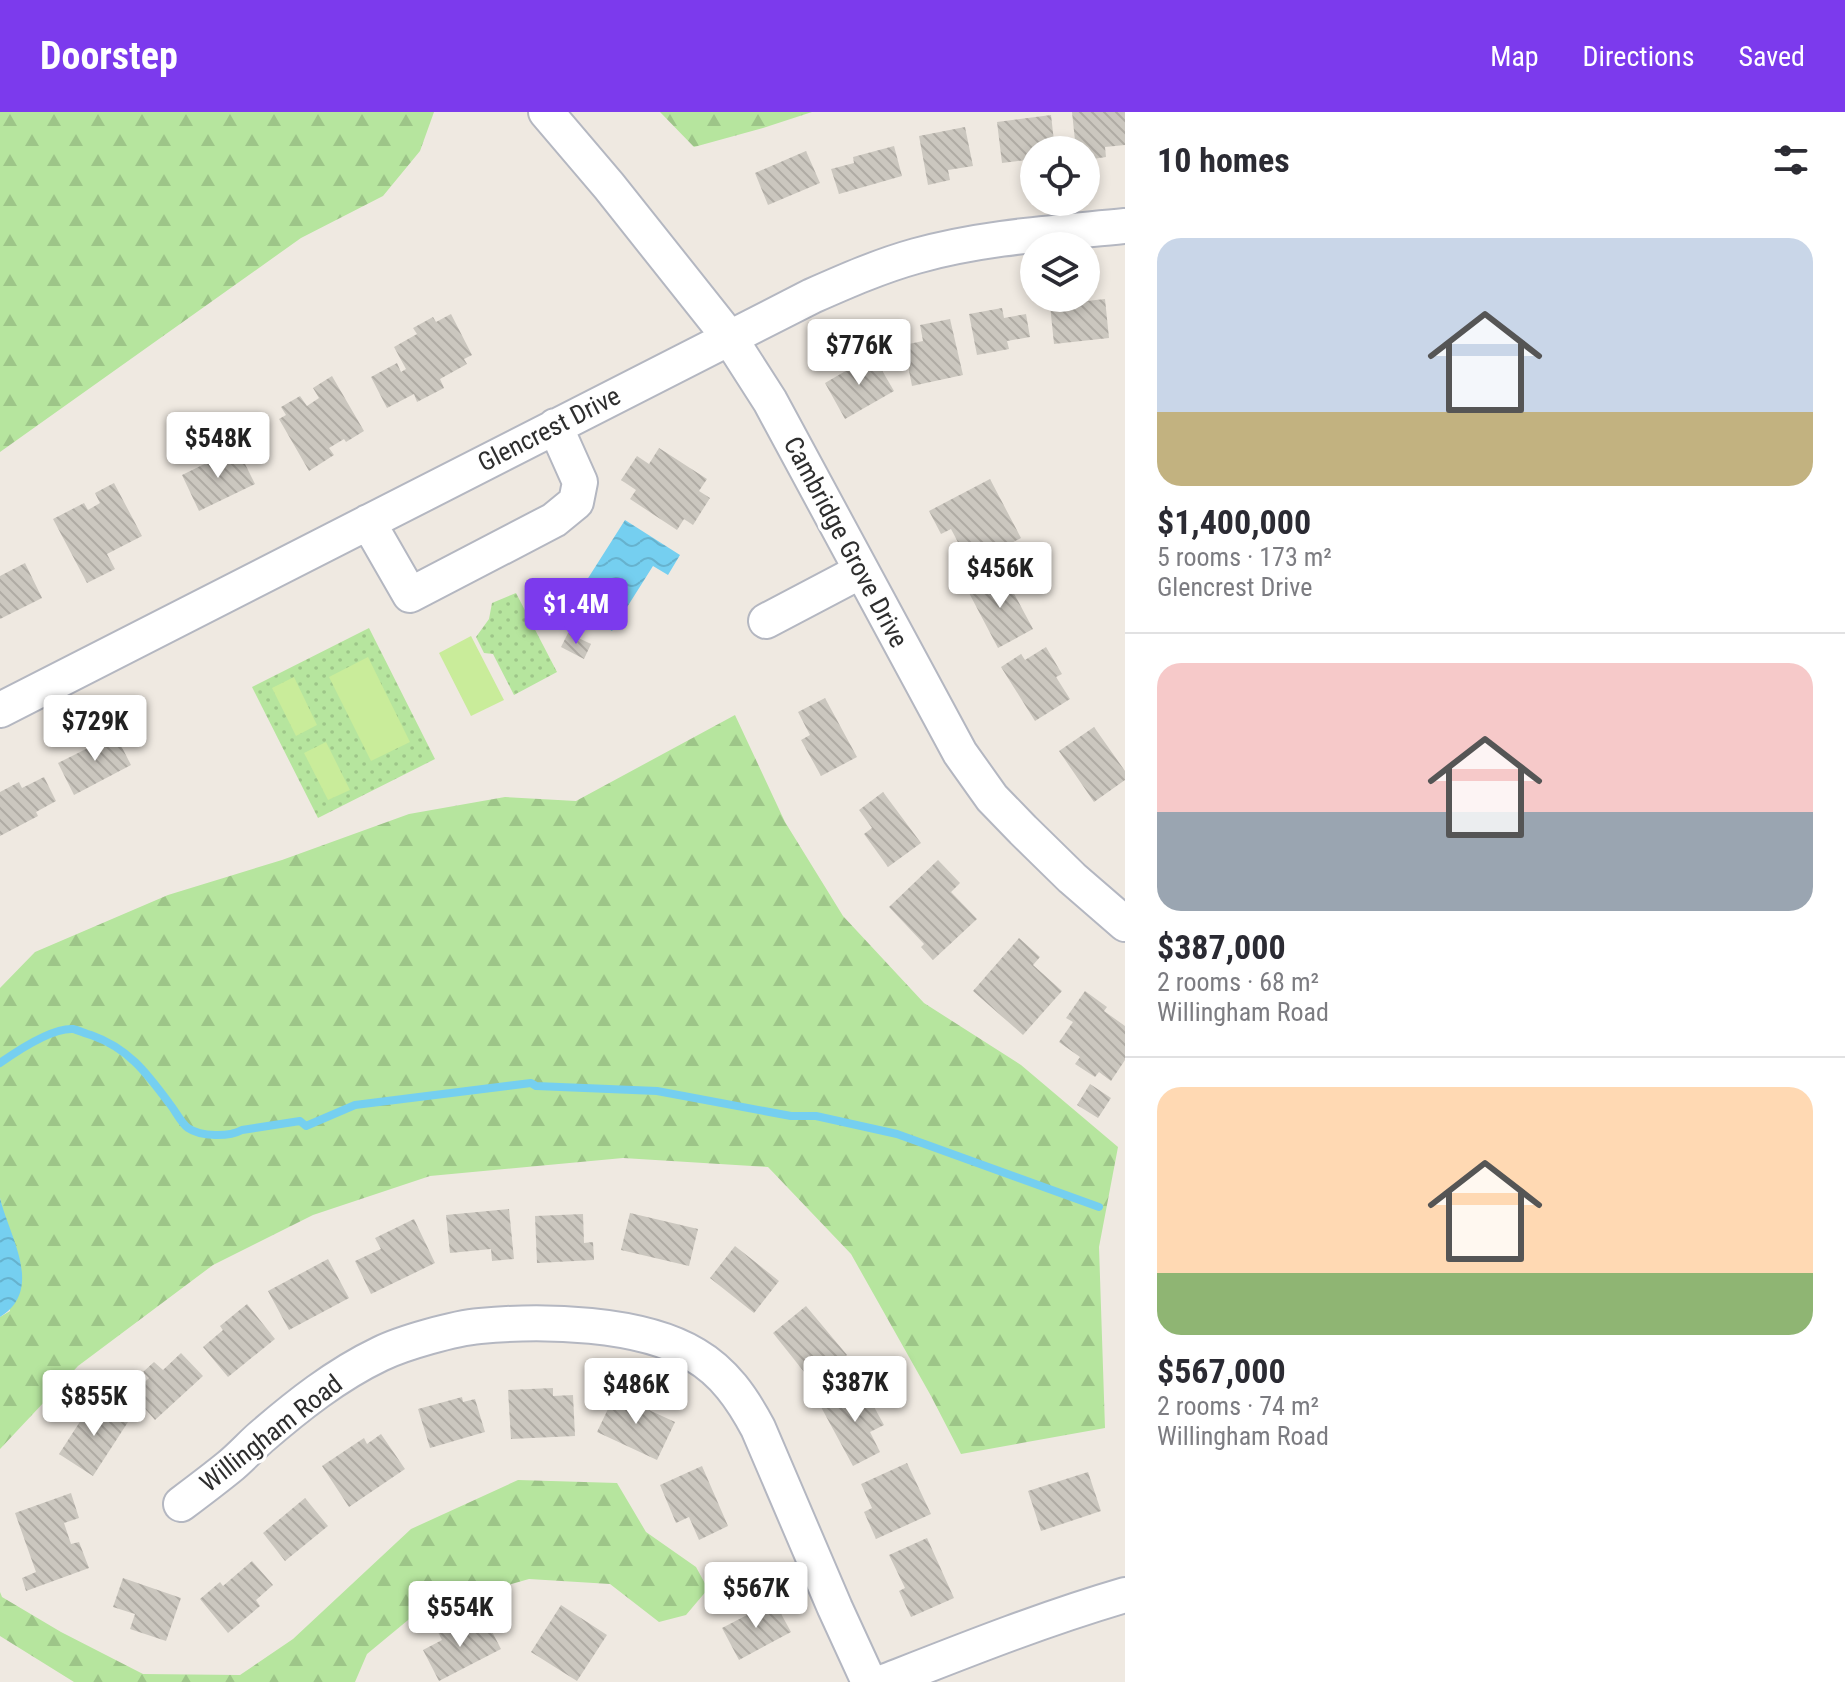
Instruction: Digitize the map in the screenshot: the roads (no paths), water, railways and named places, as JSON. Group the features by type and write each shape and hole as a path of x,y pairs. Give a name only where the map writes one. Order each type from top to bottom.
{"street":[{"name":"Cambridge Grove Drive","path":"546,112 729,337 770,401 960,753 992,798 1072,878 1125,924"},
{"name":"Glencrest Drive","path":"0,710 729,337 870,271 917,256 969,245 1125,226"},
{"path":"368,522 410,595 554,520 576,502 580,482 555,426"},
{"path":"766,621 861,571"},
{"name":"Willingham Road","path":"181,1504 294,1409 337,1378 382,1353 477,1326 561,1324 623,1330 659,1338 704,1362 723,1377 745,1403 869,1682"},
{"path":"884,1682 1011,1633 1125,1595"}],"water":[{"path":"625,520 680,555 668,575 653,566 612,631 571,605"},
{"path":"0,1198 16,1245 22,1277 20,1292 13,1305 0,1317"}],"waterway":[{"path":"0,1063 45,1036 77,1030 104,1040 126,1054 152,1081 188,1128 215,1135 300,1121 306,1126 355,1105 531,1083 536,1086 657,1091 791,1116 816,1116 897,1134 1099,1207"}]}
